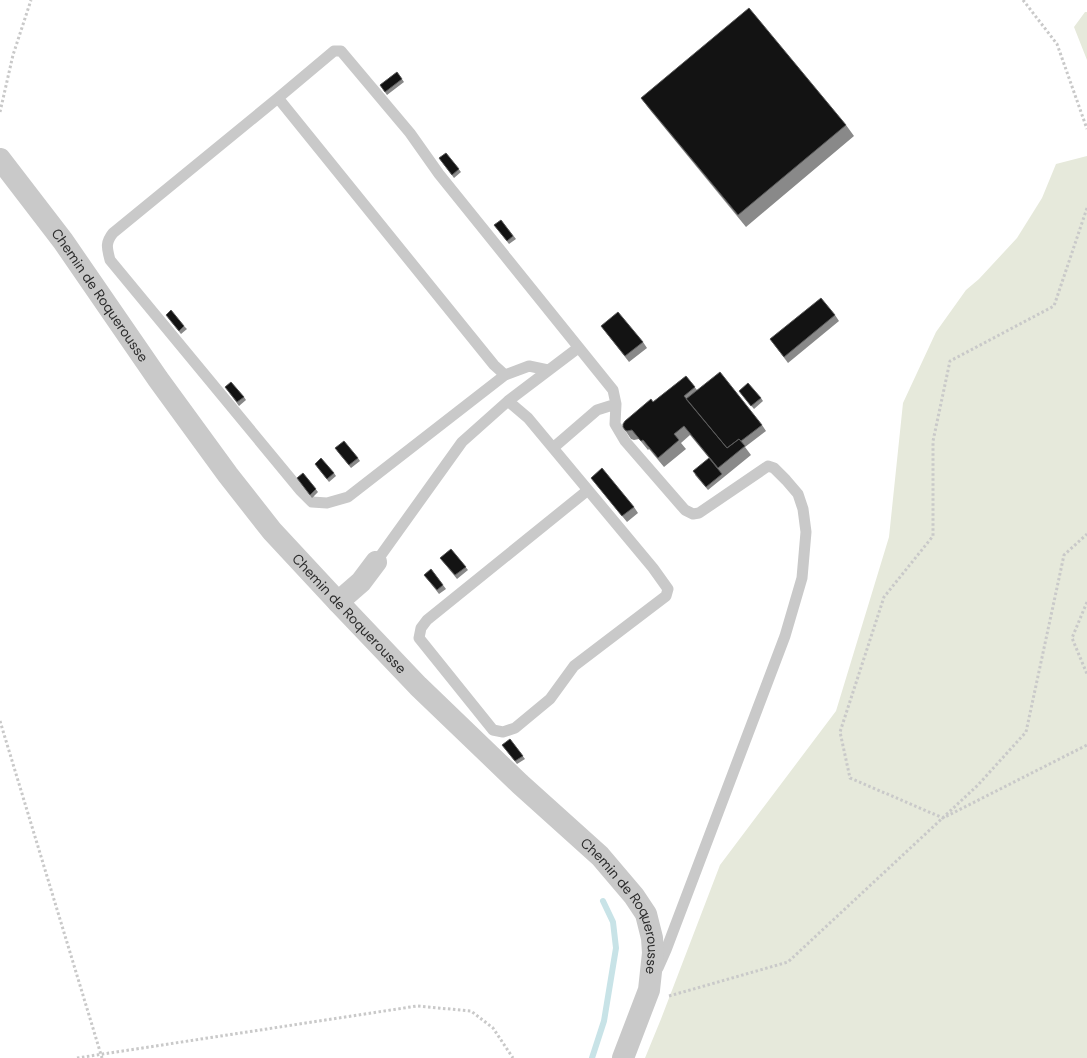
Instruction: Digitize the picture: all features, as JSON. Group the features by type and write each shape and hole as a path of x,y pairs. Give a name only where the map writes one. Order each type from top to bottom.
{"street":[{"name":"Chemin de Roquerousse","path":"0,159 63,241 158,379 228,475 272,531 432,699 520,784 600,856 634,896 646,914 652,938 653,953 649,990 623,1058"},
{"path":"338,602 361,582 376,562"}],"lane":[{"path":"548,370 529,366 505,375 348,497 327,503 312,502 300,490 110,260 107,249 108,240 113,233 334,51 341,51 410,133 439,174 613,390 616,404 615,424 625,441 685,510 693,514 699,513 768,466 774,468 798,494 803,509 806,532 802,578 785,636 666,950 649,990"},
{"path":"278,98 494,365 505,375"},
{"path":"376,562 462,442 508,401 578,348"},
{"path":"508,401 528,418 553,448 588,490 653,568 668,589 666,596 574,666 550,699 515,728 503,732 493,730 420,638 421,628 427,620 588,490"},
{"path":"553,448 597,410 616,404"}],"path":[{"path":"0,112 13,56 32,0"},
{"path":"1023,0 1057,44 1087,130"},
{"path":"942,818 850,778 840,732 884,597 933,536 932,441 950,361 1054,306 1087,208"},
{"path":"649,990 663,997 788,962 978,785 1026,732 1064,556 1087,534"},
{"path":"1087,602 1072,638 1087,674"},
{"path":"0,721 101,1056"},
{"path":"942,818 1087,745"},
{"path":"78,1058 101,1056 417,1006 471,1011 493,1028 513,1058"}],"shaded area":[{"path":"1085,12 1087,12 1087,60 1074,27"},
{"path":"1087,156 1087,1058 645,1058 720,865 836,711 889,537 903,403 936,332 966,290 979,279 1017,238 1042,198 1056,164"}],"building":[{"path":"749,8 846,125 738,215 641,98"},
{"path":"397,72 402,79 385,92 380,85"},
{"path":"446,153 459,169 452,175 439,158"},
{"path":"501,220 513,236 507,241 494,225"},
{"path":"821,298 835,315 784,357 770,339"},
{"path":"171,310 184,326 179,331 166,315"},
{"path":"618,312 643,342 625,356 601,326"},
{"path":"720,372 762,425 741,441 739,439 727,448 686,399"},
{"path":"686,376 695,387 684,396 727,448 739,439 745,446 718,468 684,426 674,434 679,440 658,458 632,430 627,431 623,427 625,421 651,399 653,402"},
{"path":"231,382 244,397 237,402 225,387"},
{"path":"748,383 761,398 751,406 739,391"},
{"path":"344,441 358,458 349,465 335,448"},
{"path":"321,458 334,473 327,479 315,464"},
{"path":"709,458 722,474 706,487 693,471"},
{"path":"602,468 634,507 622,516 591,478"},
{"path":"303,473 316,489 310,495 297,478"},
{"path":"451,549 466,567 455,575 440,558"},
{"path":"431,569 443,585 437,590 424,575"},
{"path":"510,739 523,756 515,761 502,745"}],"waterway":[{"path":"592,1058 604,1021 616,948 613,922 603,901"}]}
